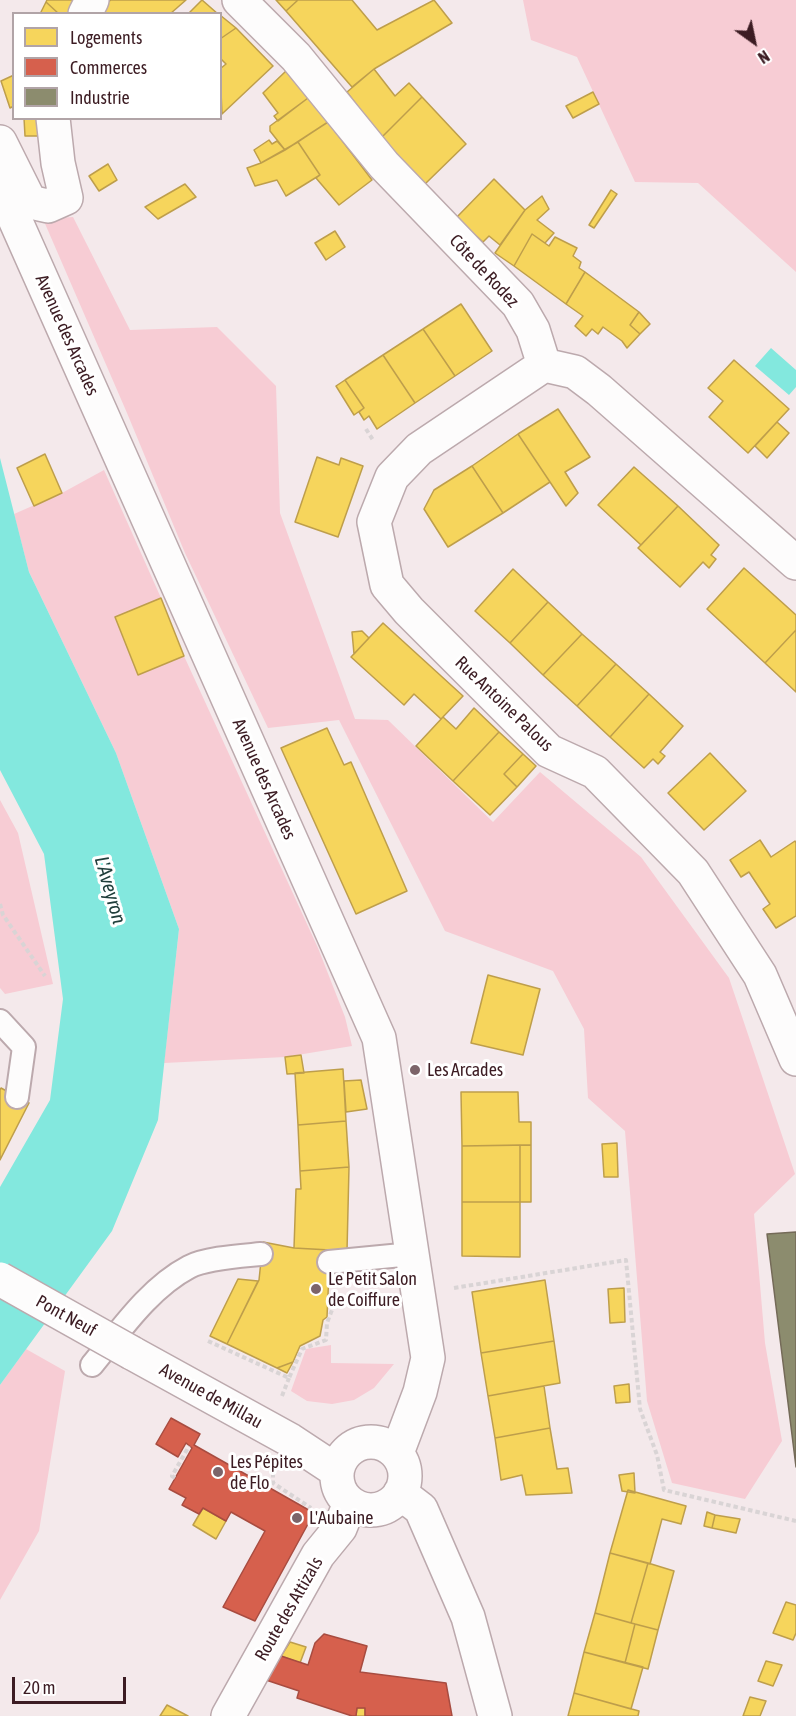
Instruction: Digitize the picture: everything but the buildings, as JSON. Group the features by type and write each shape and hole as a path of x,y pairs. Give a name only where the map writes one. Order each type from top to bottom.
{"street":[{"name":"Côte de Rodez","path":"239,0 296,57 384,165 518,304 533,330 544,365"},
{"path":"0,142 30,202 48,207 66,198 58,163 53,120"},
{"name":"Avenue des Arcades","path":"0,192 13,215 110,430 379,1038 428,1358 420,1392 388,1448"},
{"path":"544,365 575,372 599,390 796,563"},
{"name":"Rue Antoine Palous","path":"544,365 419,449 392,477 374,522 387,585 409,611 549,751 595,772 693,872 760,975 796,1059"},
{"name":"Pont Neuf","path":"0,1279 132,1353"},
{"name":"Avenue de Millau","path":"132,1353 290,1440 343,1461"},
{"path":"368,1442 388,1448 403,1462 405,1483 392,1500 372,1510 350,1503 342,1494 338,1483 343,1461 357,1444 368,1442"},
{"path":"392,1500 449,1576 468,1617 495,1716"},
{"name":"Route des Attizals","path":"228,1716 318,1555 340,1528 350,1503"}],"lane":[{"path":"0,1021 24,1047 17,1097"},
{"path":"92,1365 149,1296 190,1266 220,1259 261,1254"},
{"path":"329,1262 412,1254"}],"path":[{"path":"366,429 373,440"},
{"path":"0,904 3,915 45,976"},
{"path":"452,1288 626,1260 640,1409 657,1455 664,1490 796,1521"},
{"path":"208,1341 289,1378 302,1349 326,1340 327,1323 332,1310"},
{"path":"175,1478 172,1476 189,1446"},
{"path":"273,1472 273,1483 309,1508"}],"shaded area":[{"path":"523,0 796,0 796,272 698,183 635,182 577,57 531,40"},
{"path":"73,217 130,330 217,327 276,386 280,513 355,719 388,720 493,822 540,772 641,857 729,978 795,1174 754,1214 765,1343 782,1441 745,1499 672,1483 647,1401 625,1131 588,1098 584,1029 553,971 445,931 339,720 268,728 185,553 43,219"},
{"path":"104,470 161,598 115,617 138,674 184,656 318,948 345,1017 352,1046 285,1057 164,1063 179,929 116,753 29,572 14,514 62,493"},
{"path":"0,800 18,833 53,984 5,994 0,988"},
{"path":"331,1345 331,1363 394,1364 374,1388 354,1400 332,1404 307,1401 291,1391 306,1349"},
{"path":"26,1349 65,1371 39,1531 0,1600 0,1385"}],"water":[{"path":"771,348 796,370 796,387 789,395 755,366"},
{"name":"L'Aveyron","path":"0,458 29,572 116,753 179,929 158,1120 112,1231 0,1385 0,1187 50,1100 63,999 44,854 0,770"}],"place":[{"name":"Les Arcades","path":"415,1070"},
{"name":"Le Petit Salon de Coiffure","path":"316,1289"},
{"name":"Les Pépites de Flo","path":"218,1472"},
{"name":"L'Aubaine","path":"297,1518"}]}
